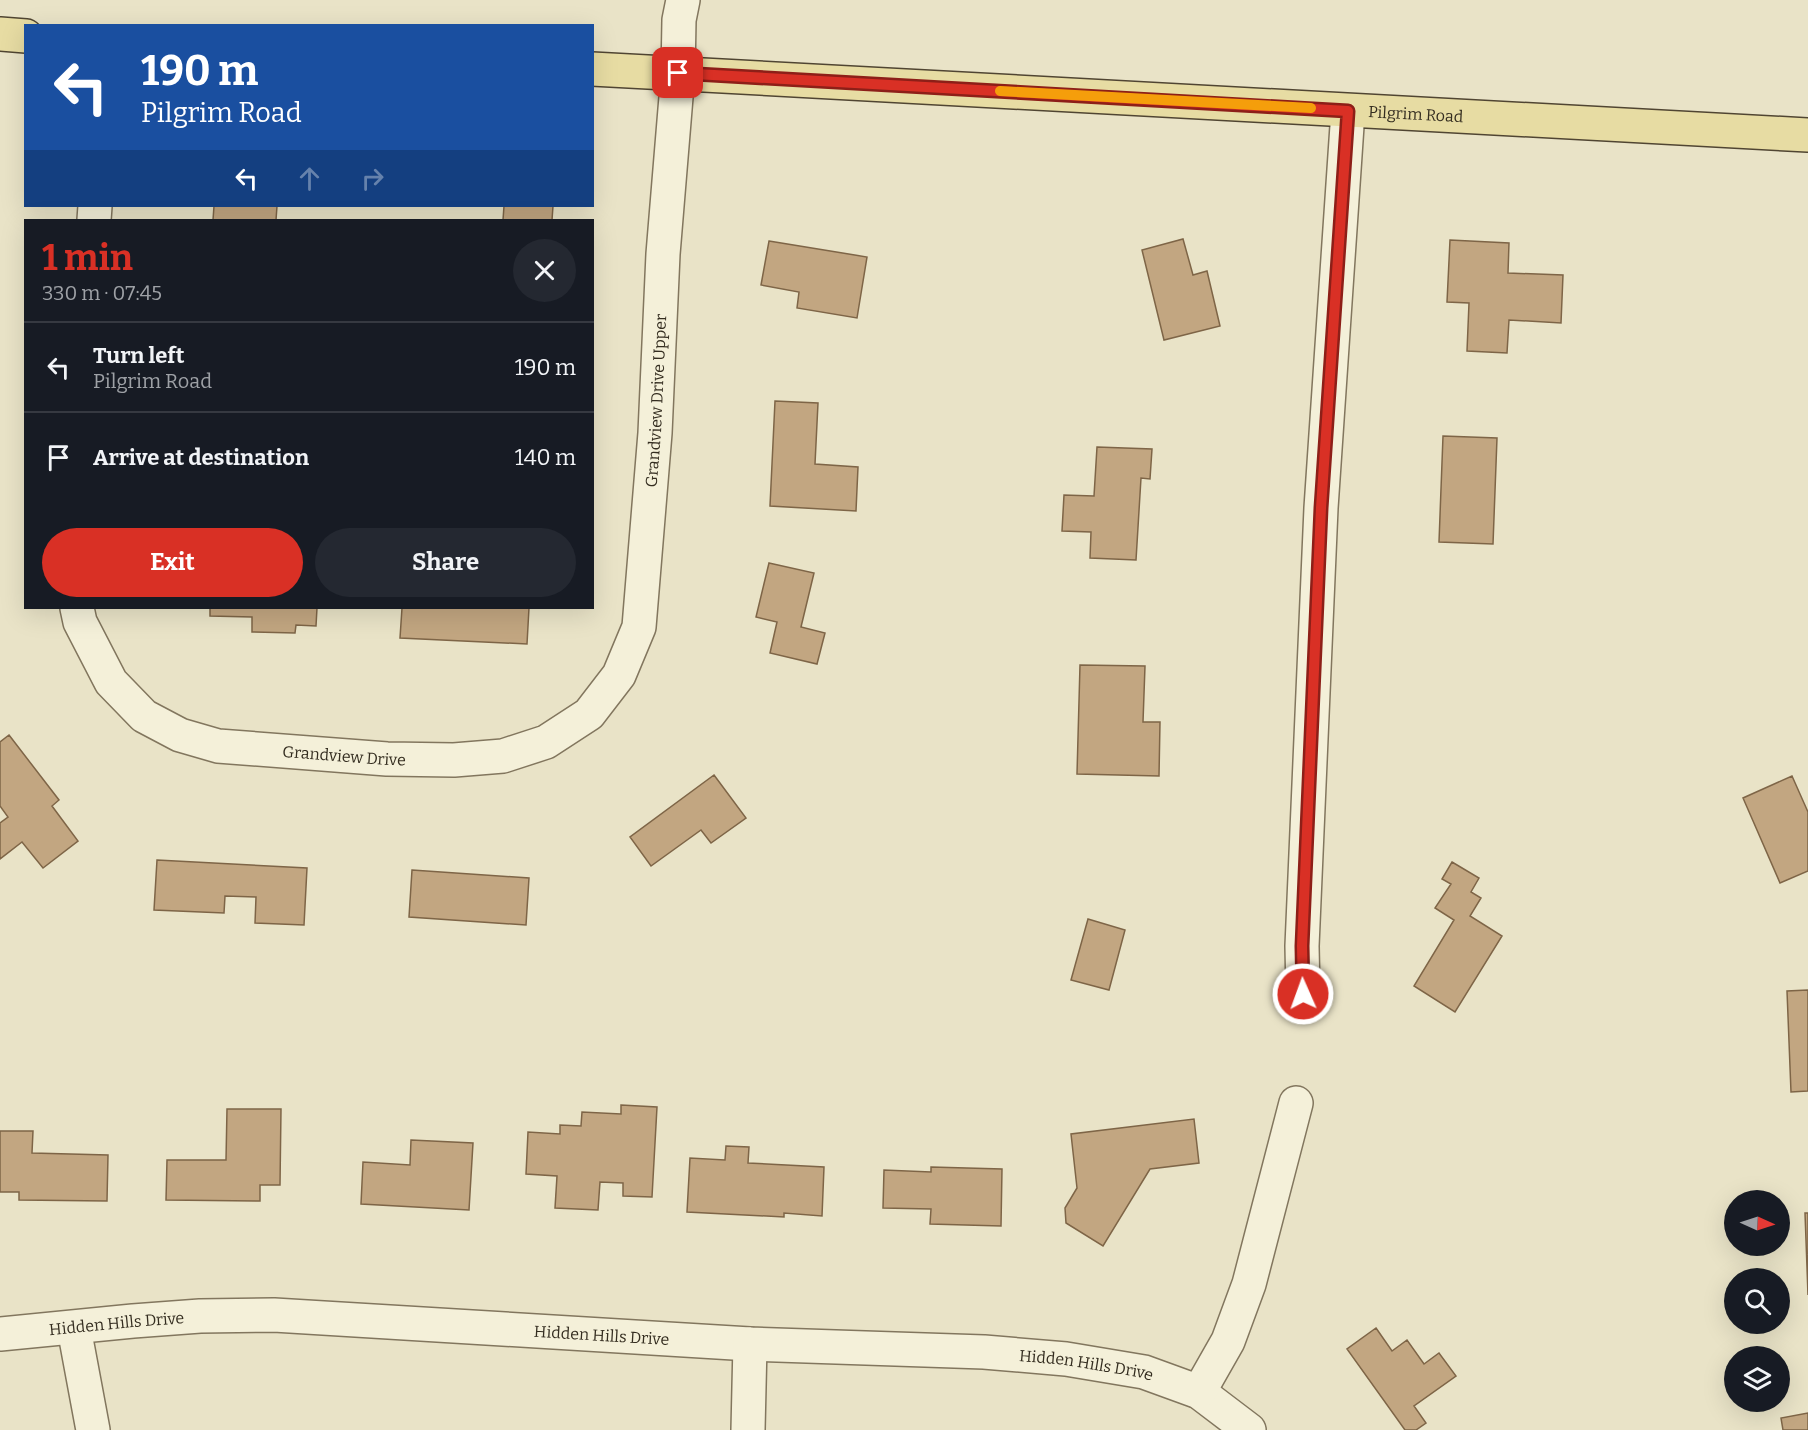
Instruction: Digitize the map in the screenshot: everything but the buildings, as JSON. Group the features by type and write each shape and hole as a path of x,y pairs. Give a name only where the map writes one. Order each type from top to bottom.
{"main road":[{"path":"0,34 24,36"},
{"name":"Pilgrim Road","path":"594,69 1808,135"}],"street":[{"name":"Grandview Drive Upper","path":"589,714 619,675 639,627 655,433 663,254 678,73 679,20 683,0"},
{"path":"1303,994 1302,946 1320,520 1348,111"},
{"name":"Grandview Drive","path":"77,609 80,622 111,682 144,716 180,735 218,746 387,759 454,760 503,756 546,742 589,714"},
{"path":"1199,1392 1228,1341 1249,1284 1296,1103"},
{"name":"Hidden Hills Drive","path":"0,1334 200,1316 274,1315 750,1344 984,1352 1066,1359 1144,1372 1199,1392 1249,1430"},
{"path":"74,1328 93,1430"},
{"path":"748,1430 750,1344"}],"slow traffic":[{"path":"1000,91 1311,108"}],"route":[{"path":"678,73 1348,111 1321,508 1302,946 1303,994"}]}
